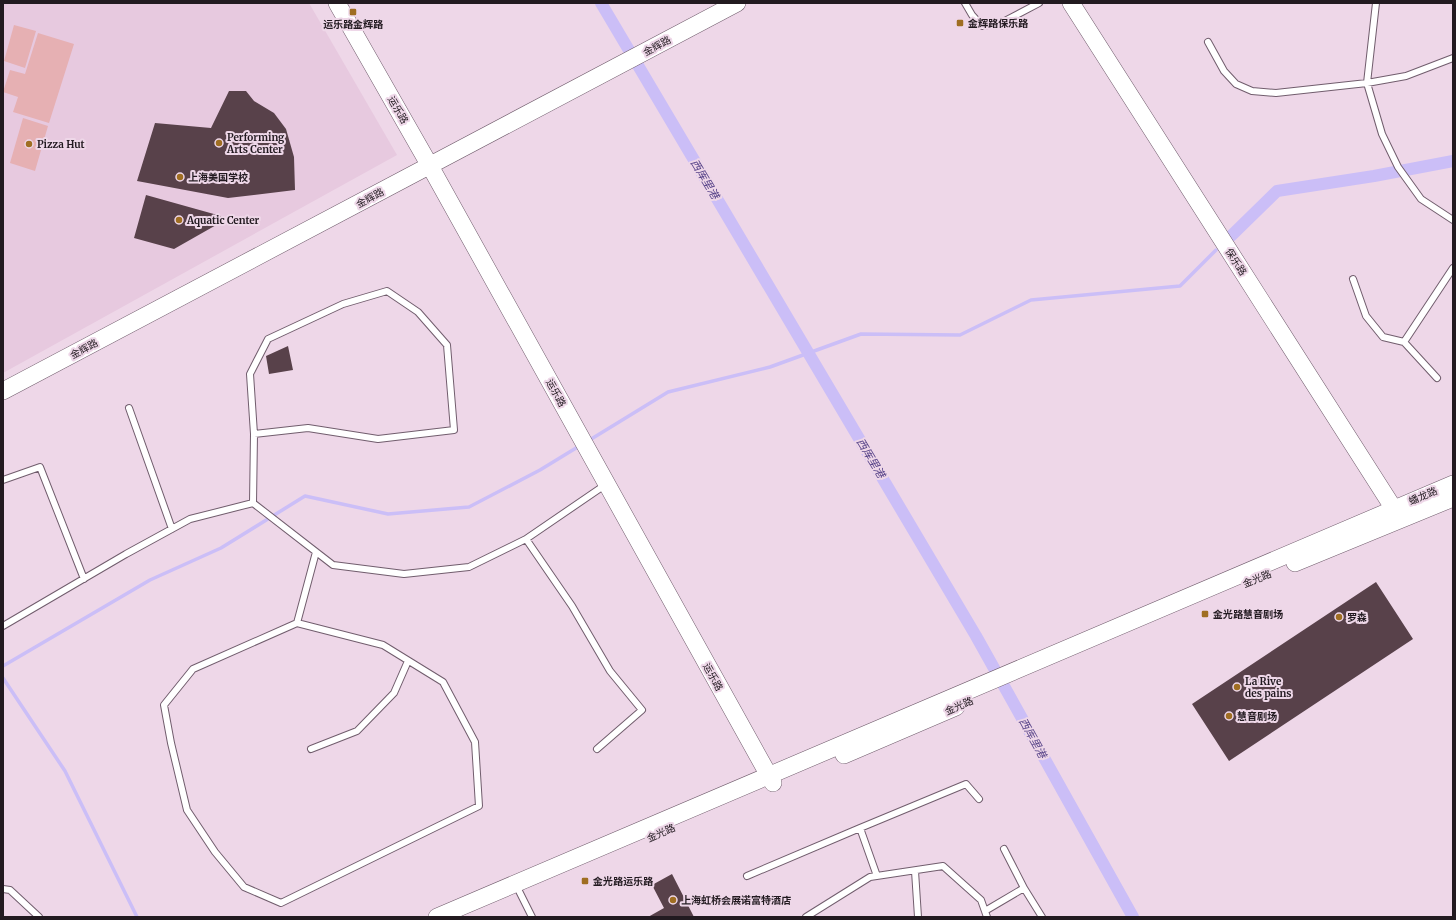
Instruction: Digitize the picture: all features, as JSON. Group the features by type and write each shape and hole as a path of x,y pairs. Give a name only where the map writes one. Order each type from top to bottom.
{"street":[{"name":"运乐路","path":"337,3 430,166 770,779"},
{"name":"金辉路","path":"3,391 737,3"},
{"name":"保乐路","path":"1071,3 1398,514"},
{"name":"蟠龙路","path":"1398,514 1453,484"},
{"name":"金光路","path":"977,692 1009,672 1398,514 1453,498"},
{"name":"金光路","path":"465,917 518,889 770,779 977,692 1028,676 1398,514"},
{"name":"金光路","path":"437,917 518,889"}],"lane":[{"path":"965,3 972,15 982,26 1001,23 1039,3"},
{"path":"1376,3 1367,83 1382,134 1398,167 1421,199 1453,220"},
{"path":"1208,42 1224,71 1236,84 1252,91 1276,93 1367,83 1406,76 1453,58"},
{"path":"1404,342 1453,268"},
{"path":"1353,280 1366,316 1383,337 1404,342 1437,378"},
{"path":"253,503 254,434 250,374 268,339 343,304 386,291 418,312 447,345 454,430 378,439 308,428 254,434"},
{"path":"130,408 172,529"},
{"path":"3,480 40,467 84,579"},
{"path":"253,503 276,523 333,565 404,574 469,567 526,539 606,484"},
{"path":"3,626 190,519 253,503"},
{"path":"526,539 572,606 610,671 642,710 597,749"},
{"path":"297,623 316,552"},
{"path":"297,623 383,645 443,682 475,742 479,806 281,903 244,887 215,852 187,810 170,743 164,705 193,669 297,623"},
{"path":"311,748 357,731 394,693 408,660"},
{"path":"747,876 966,784 979,799"},
{"path":"860,828 877,876"},
{"path":"1004,849 1024,888 1042,917"},
{"path":"806,917 870,877 943,866 981,900 986,914 1024,888"},
{"path":"915,870 918,917"},
{"path":"518,889 532,917"},
{"path":"3,890 10,890 39,917"}],"shaded area":[{"name":"上海美国学校","path":"3,3 309,3 397,155 3,373"},
{"path":"14,25 36,31 25,68 4,61"},
{"path":"38,33 74,44 49,123 13,112 18,97 3,92 10,70 25,74"},
{"name":"Pizza Hut","path":"23,118 48,126 35,171 10,163"}],"building":[{"name":"Performing Arts Center","path":"229,91 246,91 254,101 274,113 286,129 294,157 295,190 228,198 137,181 155,123 211,128"},
{"name":"Aquatic Center","path":"146,195 221,216 218,224 174,249 134,238"},
{"path":"288,346 293,370 269,374 266,356"},
{"path":"1376,582 1413,639 1229,761 1192,704"},
{"name":"上海虹桥会展诺富特酒店","path":"672,874 694,917 648,917 664,908 652,885"}],"waterway":[{"name":"西厍里港","path":"601,3 976,636 1133,917"},
{"path":"1231,236 1277,191 1374,176 1453,161"},
{"path":"588,441 668,392 770,367 861,334 960,335 1031,300 1180,286 1216,250"},
{"path":"3,666 150,580 221,548 305,496 388,514 469,507 540,470 581,445"},
{"path":"3,678 65,771 137,917"}],"place":[{"name":"运乐路金辉路","path":"353,12"},
{"name":"金辉路保乐路","path":"960,23"},
{"name":"Performing Arts Center","path":"219,143"},
{"name":"Pizza Hut","path":"29,144"},
{"name":"上海美国学校","path":"180,177"},
{"name":"Aquatic Center","path":"179,220"},
{"name":"金光路慧音剧场","path":"1205,614"},
{"name":"罗森","path":"1339,617"},
{"name":"La Rive des pains","path":"1237,687"},
{"name":"慧音剧场","path":"1229,716"},
{"name":"金光路运乐路","path":"585,881"},
{"name":"上海虹桥会展诺富特酒店","path":"673,900"}]}
